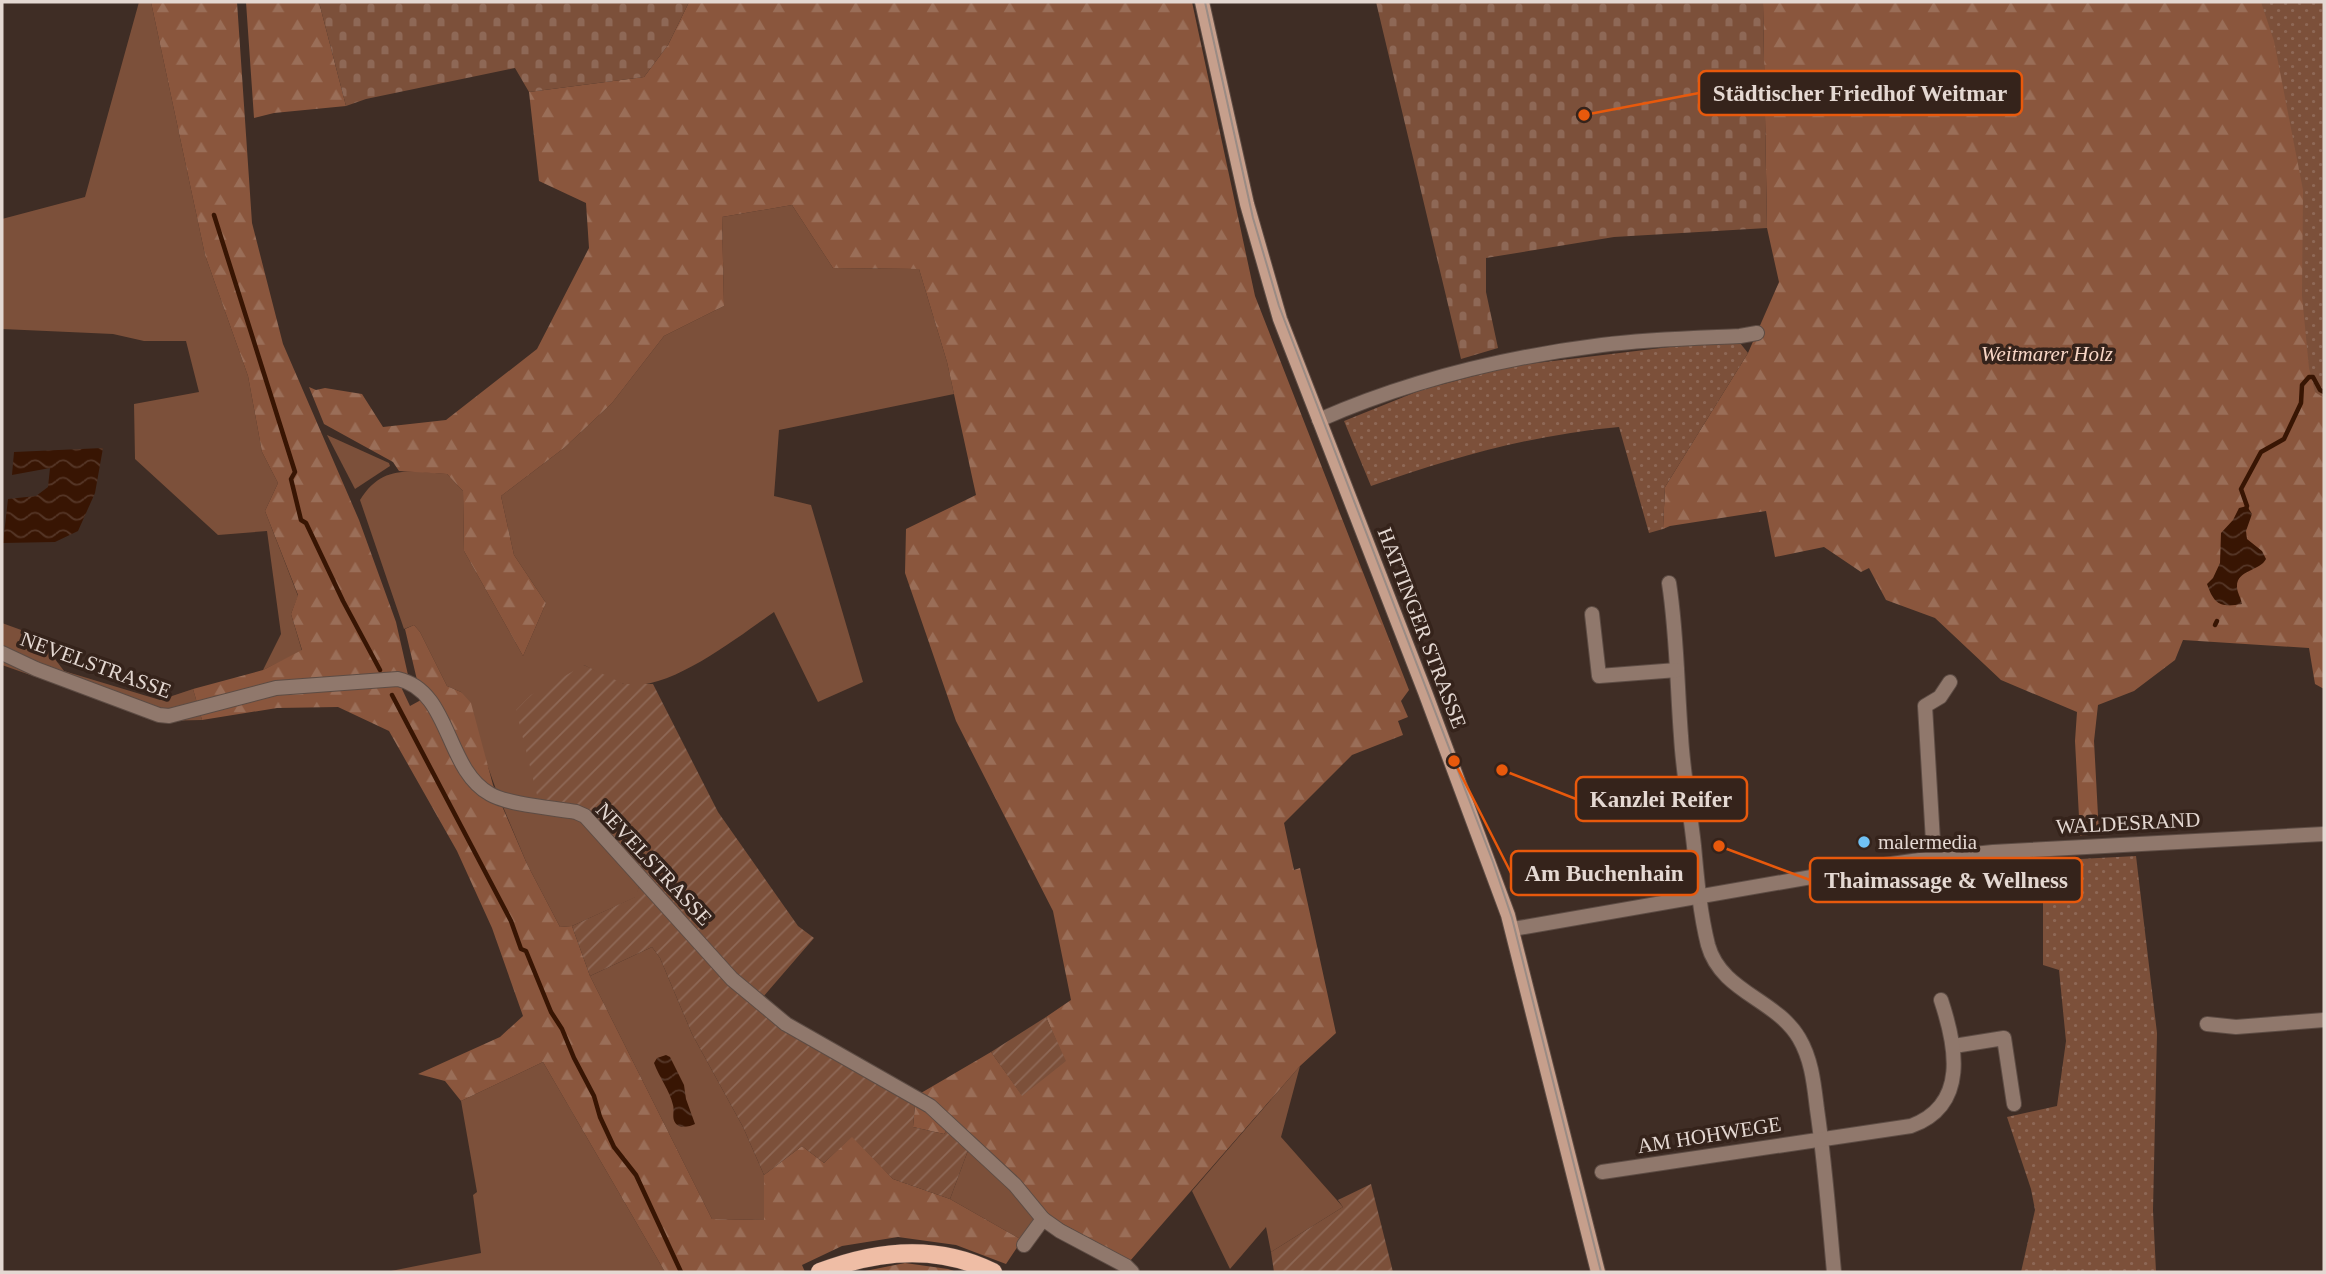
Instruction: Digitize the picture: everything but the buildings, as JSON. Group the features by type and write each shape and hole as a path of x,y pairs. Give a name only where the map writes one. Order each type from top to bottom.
{"main road":[{"name":"HATTINGER STRASSE","path":"1202,2 1258,247 1280,319 1425,692 1513,929 1598,1272"},
{"path":"820,1272 867,1257 909,1252 953,1257 993,1272"}],"street":[{"path":"1319,420 1410,387 1537,354 1605,344 1740,336 1757,332"},
{"path":"1668,583 1674,617 1681,738 1699,897 1709,947 1722,972 1735,985 1781,1016 1799,1039 1812,1072 1822,1139 1834,1272"},
{"path":"1592,614 1599,677 1677,670"},
{"name":"NEVELSTRASSE","path":"2,653 36,669 159,715 169,716 276,688 398,679 410,683 428,696 466,770 480,788 505,800 576,812 584,816 732,979 786,1024 930,1106 1015,1185 1043,1219 1132,1272"},
{"path":"1934,858 1925,706 1940,697 1950,682"},
{"name":"WALDESRAND","path":"1513,929 1934,858 1993,852 2324,834"},
{"name":"AM HOHWEGE","path":"1602,1172 1911,1126 1927,1119 1941,1104 1954,1073 1954,1046 1941,999"},
{"path":"2207,1024 2236,1027 2324,1020"},
{"path":"1954,1046 2004,1038 2014,1104"},
{"path":"1024,1245 1043,1219"}],"green space":[{"path":"139,2 151,2 205,255 248,376 262,452 278,483 265,511 298,596 291,614 302,651 263,670 281,634 267,531 218,535 135,459 134,404 199,392 186,341 144,341 113,334 2,329 2,219 85,197"},
{"path":"151,2 237,2 252,223 283,344 359,520 396,622 408,675 402,689 410,706 430,695 417,680 405,629 414,625 447,686 461,692 471,703 493,785 527,864 560,927 572,926 590,976 712,1219 764,1220 764,1175 802,1146 824,1163 852,1136 893,1179 950,1199 1022,1240 1006,1264 956,1245 898,1237 842,1246 802,1265 805,1272 665,1272 543,1062 461,1101 445,1081 418,1074 500,1037 523,1016 492,928 457,851 389,731 338,707 277,708 202,720 193,689 263,670 302,650 291,614 298,595 265,511 278,483 262,452 248,376 205,255"},
{"path":"246,2 319,2 346,106 274,113 254,118"},
{"path":"319,2 689,2 668,45 644,77 529,92 515,68 366,99 346,106"},
{"path":"689,2 1192,2 1255,296 1409,690 1401,701 1408,717 1398,721 1403,735 1352,755 1284,823 1294,870 1300,868 1336,1033 1300,1066 1130,1261 1045,1214 948,1128 944,1134 913,1127 915,1104 921,1093 991,1052 1022,1095 1065,1061 1046,1017 1071,1000 1053,911 956,721 905,573 906,529 976,495 947,362 919,269 833,268 792,205 722,217 724,306 664,336 612,403 564,448 501,496 514,555 546,603 523,656 464,551 463,491 447,474 399,471 393,462 324,424 309,387 362,394 383,427 446,420 537,349 589,248 586,203 539,181 529,92 644,77 668,45"},
{"path":"1376,2 1763,2 1767,228 1614,237 1486,258 1486,292 1498,348 1461,359"},
{"name":"Weitmarer Holz","path":"1763,2 2324,2 2324,689 2315,684 2309,648 2183,640 2175,660 2134,691 2098,705 2094,741 2099,834 2080,836 2075,741 2077,712 2001,680 1935,618 1886,600 1869,568 1861,572 1824,547 1775,557 1766,511 1663,529 1665,487 1748,353 1779,282 1767,228"},
{"path":"2261,2 2324,2 2324,398 2315,392 2309,368 2302,296 2303,190 2274,41"},
{"path":"792,205 833,268 919,269 954,394 779,430 774,496 811,505 863,682 818,702 774,612 702,661 661,680 641,685 624,684 584,665 539,803 498,795 461,692 447,686 414,625 404,629 360,500 369,488 387,475 409,471 447,474 463,491 464,551 523,656 546,603 514,555 501,496 564,448 612,403 664,336 724,306 722,217"},
{"path":"1740,343 1748,353 1665,487 1663,529 1649,533 1619,427 1555,436 1493,449 1371,486 1344,421 1421,390 1512,366 1686,345"},
{"path":"327,435 389,463 390,466 355,489"},
{"path":"2,623 24,631 49,651 64,671 160,700 193,689 202,720 160,721 2,665"},
{"path":"584,665 624,684 653,684 718,812 798,926 814,938 763,997 734,977 587,811 539,803 516,710 531,695"},
{"path":"501,802 585,819 640,884 636,897 572,926 560,927 527,864"},
{"path":"2136,856 2157,1033 2153,1210 2156,1272 2021,1272 2035,1210 2031,1189 2007,1117 2057,1106 2066,1041 2059,970 2043,965 2043,861"},
{"path":"640,884 804,1041 915,1104 913,1127 944,1134 949,1127 970,1145 950,1199 893,1179 852,1137 824,1163 802,1146 764,1175 743,1127 692,1034 660,958 652,947 590,976 572,926 635,897"},
{"path":"652,947 660,958 692,1034 743,1127 764,1175 765,1220 712,1219 590,976"},
{"path":"1046,1017 1066,1061 1022,1096 991,1052"},
{"path":"543,1062 665,1272 386,1272 481,1253 473,1195 477,1192 461,1101"},
{"path":"1300,1066 1281,1137 1343,1207 1271,1252 1266,1227 1230,1269 1192,1191"},
{"path":"970,1145 1045,1214 1022,1240 950,1199"},
{"path":"1371,1184 1393,1272 1274,1272 1271,1252 1343,1207 1338,1200"},
{"path":"905,1263 948,1269 957,1272 860,1272"}],"water":[{"path":"103,448 95,493 78,531 55,542 3,543 8,499 36,496 48,487 50,468 12,475 14,452"},
{"path":"2247,506 2252,514 2246,531 2247,539 2262,551 2266,559 2240,577 2237,589 2242,604 2223,605 2215,600 2207,584 2220,563 2221,533 2233,520 2239,508"},
{"path":"666,1055 670,1057 684,1085 695,1124 693,1125 681,1127 675,1122 672,1100 654,1063 657,1058"}],"waterway":[{"path":"214,215 295,472 291,479 301,520 306,523 380,670"},
{"path":"2246,509 2241,489 2261,452 2284,439 2301,403 2302,385 2309,377 2313,377 2324,392"},
{"path":"2215,625 2217,621"},
{"path":"392,695 511,921 521,949 526,951 551,1012 594,1096 614,1147 636,1175 681,1272"}],"tram line":[{"path":"1205,2 1253,218 1279,306 1493,862 1512,918 1601,1272"}],"place":[{"name":"Städtischer Friedhof Weitmar","path":"1584,115"},
{"name":"Am Buchenhain","path":"1454,761"},
{"name":"Kanzlei Reifer","path":"1502,770"},
{"name":"malermedia","path":"1864,842"},
{"name":"Thaimassage & Wellness","path":"1719,846"}]}
